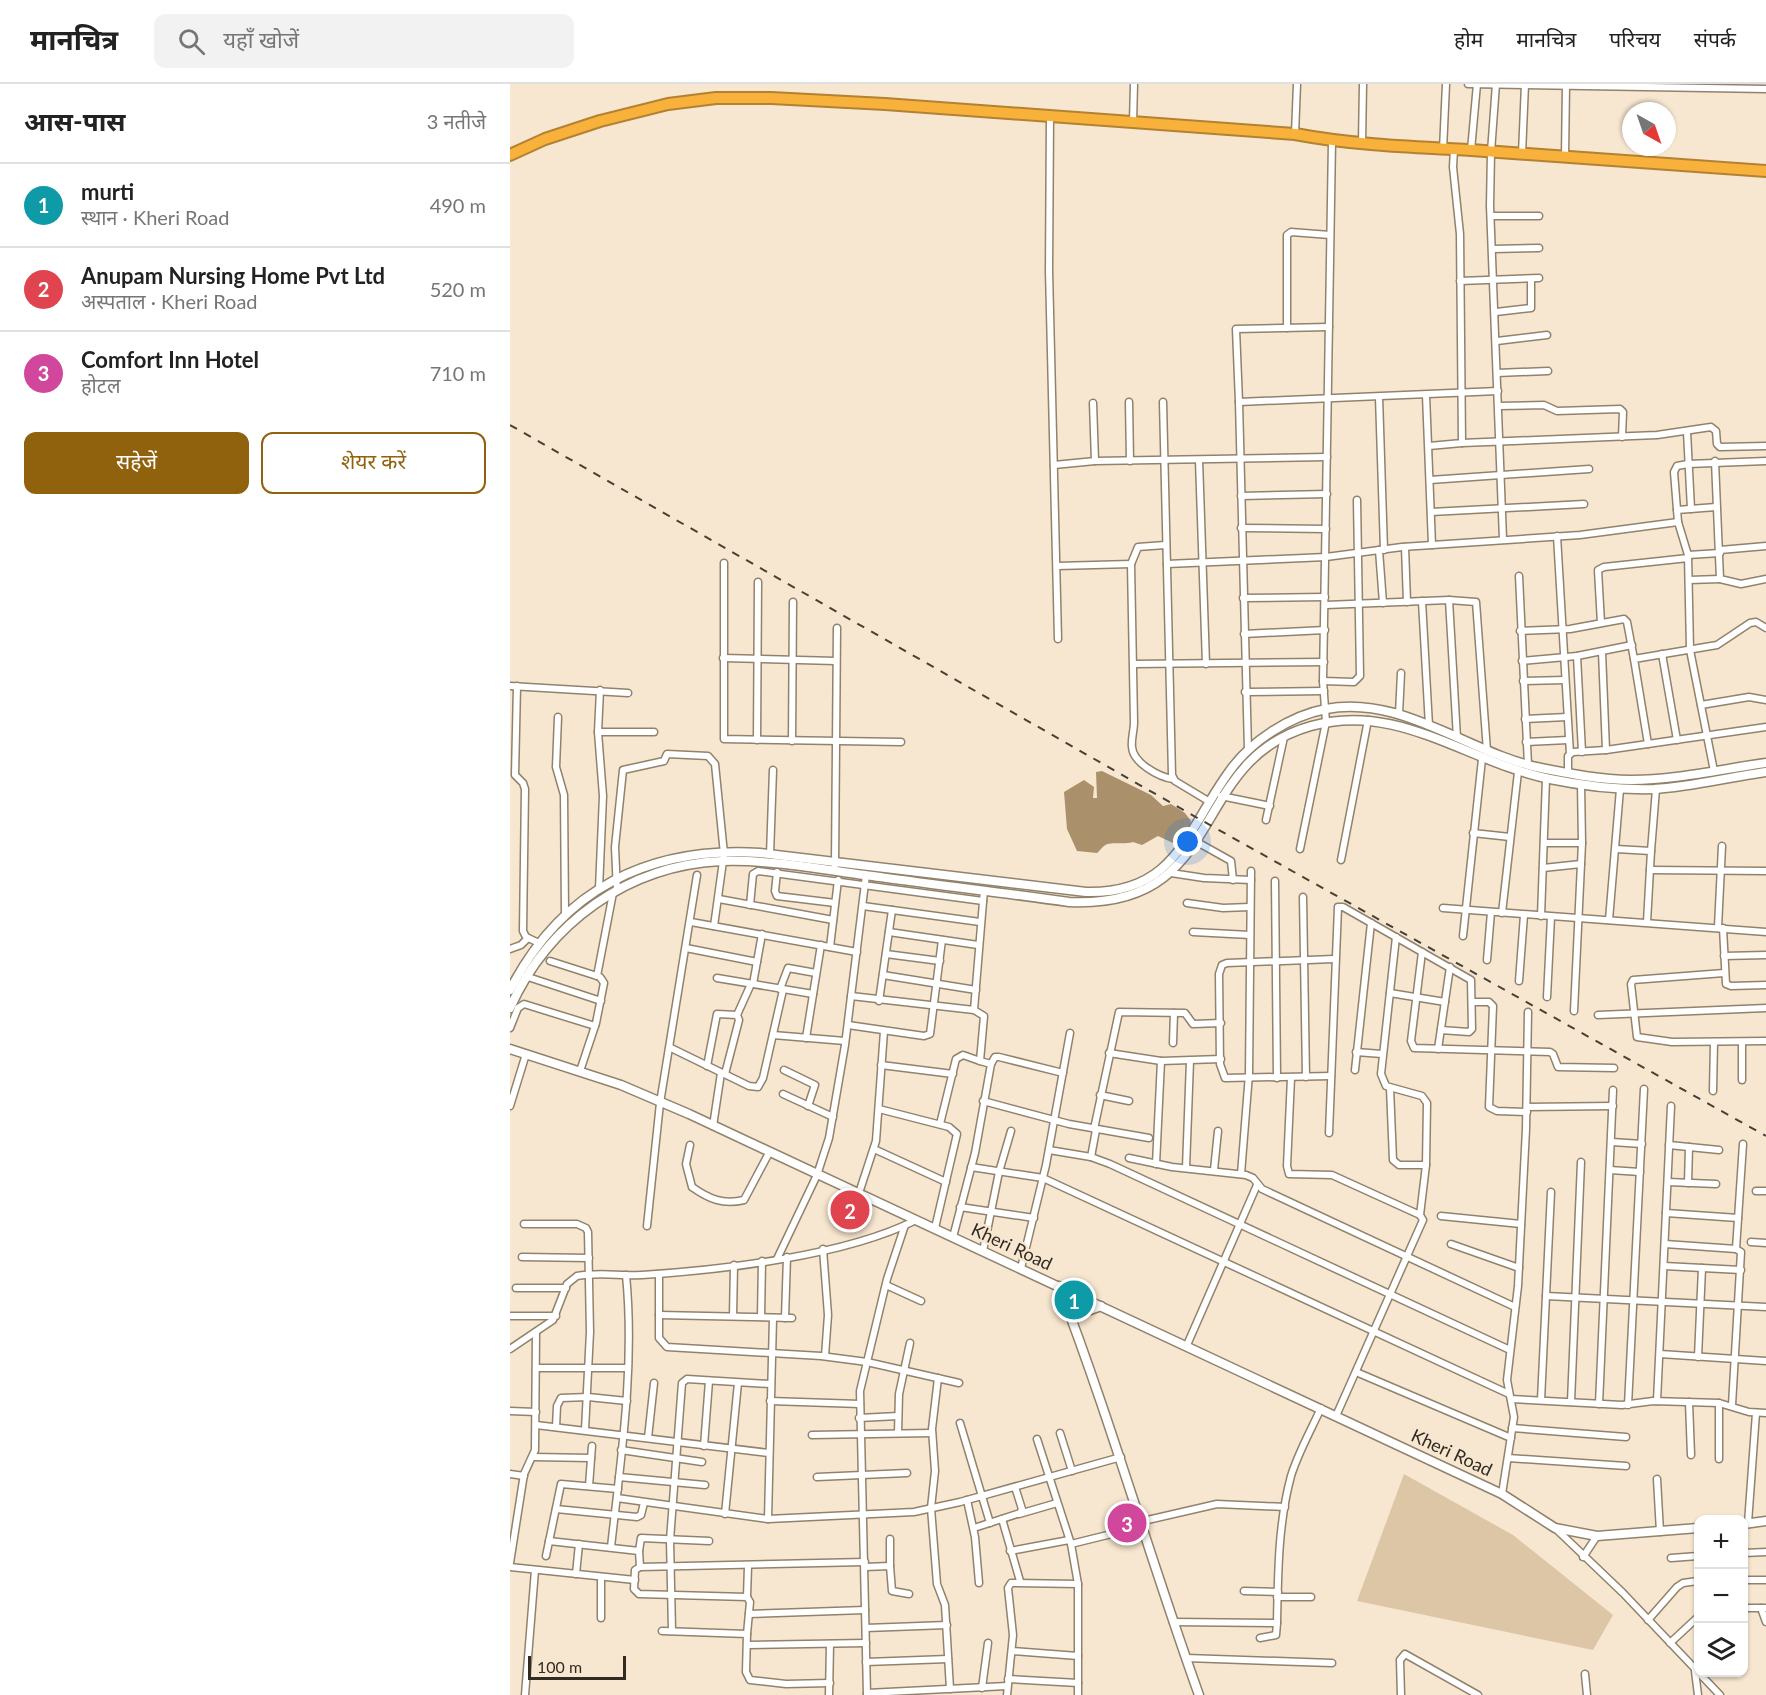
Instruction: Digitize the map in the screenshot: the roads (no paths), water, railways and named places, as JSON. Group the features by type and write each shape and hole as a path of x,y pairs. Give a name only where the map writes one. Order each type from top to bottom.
{"highway":[{"path":"510,155 545,139 600,121 668,104 716,98 803,99 1295,134 1332,141 1443,150 1471,150 1766,171"}],"street":[{"path":"1133,122 1134,84"},
{"path":"1295,134 1298,84"},
{"path":"1362,143 1363,84"},
{"path":"1443,150 1446,84"},
{"path":"1468,84 1697,85 1766,89"},
{"path":"1471,150 1477,84"},
{"path":"1522,154 1525,84"},
{"path":"1496,85 1491,152 1491,216 1503,539"},
{"path":"1565,157 1566,85"},
{"path":"1050,116 1049,271 1058,639"},
{"path":"1300,849 1326,715 1323,681 1332,141"},
{"path":"1454,149 1460,281 1462,443"},
{"path":"1491,216 1539,216"},
{"path":"1287,328 1287,235 1291,232 1330,235"},
{"path":"1493,249 1539,248"},
{"path":"1460,281 1539,278"},
{"path":"1496,312 1532,308 1532,279"},
{"path":"1248,750 1236,329 1329,327"},
{"path":"1497,341 1547,336"},
{"path":"1497,373 1548,371"},
{"path":"1239,402 1329,400 1498,391"},
{"path":"1426,395 1432,545"},
{"path":"1379,397 1383,603"},
{"path":"1129,402 1130,461"},
{"path":"1163,402 1165,545 1173,778"},
{"path":"1093,403 1095,461"},
{"path":"1499,406 1544,405 1557,411 1620,409 1623,412 1622,437"},
{"path":"1429,446 1622,437 1687,432 1711,427 1716,431 1717,444 1720,447 1766,446"},
{"path":"1687,432 1691,509"},
{"path":"1054,465 1095,461 1327,457"},
{"path":"1199,460 1206,664"},
{"path":"1714,771 1690,650 1688,557 1678,522 1674,469 1688,464 1766,460"},
{"path":"1715,462 1720,579"},
{"path":"1430,480 1589,469"},
{"path":"1241,496 1327,495"},
{"path":"1323,681 1354,682 1359,679 1357,500"},
{"path":"1431,512 1584,504"},
{"path":"1677,510 1716,507"},
{"path":"1167,564 1326,557 1405,547 1557,536 1678,522"},
{"path":"1241,528 1326,529"},
{"path":"1557,536 1570,754 1568,773"},
{"path":"1165,545 1138,547 1131,564 1134,664 1132,751 1139,760 1154,771 1173,778 1210,802"},
{"path":"1601,623 1598,570 1604,567 1766,546"},
{"path":"1405,547 1407,602"},
{"path":"724,563 723,736 729,740 901,742"},
{"path":"1057,566 1131,564"},
{"path":"1519,576 1528,765"},
{"path":"1689,580 1720,579 1741,584 1766,579"},
{"path":"757,740 758,582"},
{"path":"1243,598 1325,597"},
{"path":"1449,600 1457,738"},
{"path":"1326,605 1474,600 1478,606 1485,755 1473,833 1463,936"},
{"path":"1422,601 1429,726"},
{"path":"792,741 793,602"},
{"path":"1520,631 1564,629 1626,620 1648,744"},
{"path":"1634,659 1722,644 1750,623 1756,622 1766,628"},
{"path":"830,947 835,903 837,628"},
{"path":"1244,634 1325,630"},
{"path":"1522,661 1565,658 1632,645"},
{"path":"1602,652 1606,750"},
{"path":"1662,654 1677,740"},
{"path":"1577,656 1582,752"},
{"path":"723,658 836,661"},
{"path":"1134,664 1324,662"},
{"path":"1399,714 1401,673"},
{"path":"1523,681 1565,680"},
{"path":"539,943 528,938 523,931 524,785 515,775 513,686 628,693"},
{"path":"599,889 603,796 598,732 600,690"},
{"path":"1245,692 1324,691"},
{"path":"1701,705 1749,697 1766,700"},
{"path":"724,856 1060,890 1100,892 1113,890 1151,876 1172,860 1189,839 1228,773 1248,750 1284,726 1326,715 1383,711 1399,714 1457,738 1518,772 1581,784 1620,789 1656,789 1766,772"},
{"path":"866,879 1093,903 1136,895 1171,873 1197,842 1221,796 1249,762 1284,737 1326,715 1393,723 1485,755 1568,773 1633,780 1766,763"},
{"path":"558,717 556,767 564,795 565,915"},
{"path":"1525,719 1566,717"},
{"path":"1341,860 1368,719"},
{"path":"1570,754 1766,727"},
{"path":"598,732 654,732"},
{"path":"1266,820 1284,737"},
{"path":"1526,742 1568,740"},
{"path":"597,976 616,887 616,838 623,770 664,760 667,754 708,756 714,760 724,856 714,926"},
{"path":"770,855 773,770"},
{"path":"1502,913 1518,772"},
{"path":"1541,916 1546,778"},
{"path":"1574,1011 1582,843 1581,784"},
{"path":"1609,920 1620,789"},
{"path":"1647,922 1656,789"},
{"path":"1221,796 1270,806"},
{"path":"1473,833 1510,837"},
{"path":"1197,842 1231,861 1233,880"},
{"path":"1544,843 1582,843"},
{"path":"1722,846 1720,928 1724,974 1729,986 1766,985"},
{"path":"1616,849 1651,851"},
{"path":"510,990 539,943 565,915 599,889 616,887 668,869 724,856 770,855 835,869 866,879 983,901"},
{"path":"1543,868 1581,864"},
{"path":"750,905 754,872 835,869"},
{"path":"1650,870 1766,871"},
{"path":"1241,1174 1249,1079 1251,871"},
{"path":"777,872 775,893 777,896 835,903"},
{"path":"1171,873 1251,880"},
{"path":"647,1226 660,1103 671,1048 697,875"},
{"path":"777,1259 817,1175 833,1117 848,1025 866,879"},
{"path":"1275,882 1277,1078"},
{"path":"510,1008 525,976 560,932 616,887"},
{"path":"974,1010 984,890"},
{"path":"1303,897 1306,1077"},
{"path":"719,899 833,920"},
{"path":"1187,903 1223,908 1250,907"},
{"path":"863,906 980,922"},
{"path":"1329,1132 1334,959 1338,907 1341,906 1471,980 1473,1026 1471,1031 1441,1030"},
{"path":"1443,908 1766,932"},
{"path":"879,1001 892,910"},
{"path":"1487,960 1491,912"},
{"path":"1519,981 1524,915"},
{"path":"1547,997 1551,917"},
{"path":"691,922 857,952"},
{"path":"1355,1070 1371,923"},
{"path":"889,932 978,945"},
{"path":"1192,932 1250,935"},
{"path":"713,1126 723,1073 739,1020 737,1015 752,984 762,934"},
{"path":"1396,937 1382,1054 1382,1081 1390,1088 1418,1094 1425,1099 1428,1113 1426,1165 1420,1215"},
{"path":"510,949 521,945 528,938"},
{"path":"848,1025 927,1036 933,1027 942,940"},
{"path":"806,1038 821,945"},
{"path":"686,948 757,962"},
{"path":"1422,952 1411,1044 1416,1048 1552,1053 1558,1067 1614,1068"},
{"path":"886,954 940,961"},
{"path":"1724,956 1766,955"},
{"path":"1331,1076 1225,1078 1221,1072 1220,968 1224,963 1334,959"},
{"path":"550,961 597,976 604,983 595,1026 580,1071"},
{"path":"1438,1050 1450,967"},
{"path":"671,1048 749,1086 758,1087 773,1035 788,968 816,973"},
{"path":"1724,974 1633,980 1631,984 1636,1035 1639,1039 1714,1042 1766,1041"},
{"path":"883,975 976,990"},
{"path":"525,976 601,1001"},
{"path":"717,978 813,994"},
{"path":"1390,993 1445,1002"},
{"path":"851,996 934,1008 974,1010 984,1016 980,1061"},
{"path":"1472,1002 1489,1002 1493,1006 1489,1107 1497,1111 1613,1106"},
{"path":"510,1028 518,1008 524,1004 595,1026"},
{"path":"1598,1015 1766,1008"},
{"path":"707,1066 716,1016 722,1012 737,1015"},
{"path":"1091,1157 1100,1095 1119,1012 1187,1013 1193,1024 1221,1023"},
{"path":"1502,1494 1514,1409 1507,1380 1521,1224 1527,1110 1528,1012"},
{"path":"1173,1043 1174,1013"},
{"path":"859,1193 874,1149 884,1031"},
{"path":"1021,1268 1049,1150 1070,1033"},
{"path":"773,1035 845,1041"},
{"path":"1713,1091 1714,1042"},
{"path":"1742,1042 1743,1080"},
{"name":"Kheri Road","path":"510,1049 580,1071 713,1126 1187,1345 1502,1494 1555,1528"},
{"path":"1356,1052 1382,1054"},
{"path":"1109,1053 1161,1061 1221,1059"},
{"path":"510,1106 526,1054"},
{"path":"940,1124 957,1057 963,1055 991,1064"},
{"path":"953,1237 971,1167 991,1064 995,1058 999,1057 1063,1073"},
{"path":"1156,1164 1161,1061"},
{"path":"1186,1168 1191,1061"},
{"path":"881,1065 953,1074"},
{"path":"784,1070 815,1085 808,1106"},
{"path":"1291,1078 1287,1166 1290,1174 1332,1175 1420,1215 1423,1220 1336,1416"},
{"path":"1390,1088 1393,1160 1399,1165 1426,1165"},
{"path":"1628,1405 1644,1089"},
{"path":"1599,1404 1613,1090"},
{"path":"783,1094 833,1117"},
{"path":"1100,1095 1129,1101"},
{"path":"983,1101 1095,1130 1149,1138"},
{"path":"1657,1401 1671,1106"},
{"path":"879,1109 950,1127 957,1134 935,1228"},
{"path":"983,1251 999,1172 1011,1131"},
{"path":"1214,1170 1218,1131"},
{"path":"1612,1142 1642,1144"},
{"path":"1736,1249 1743,1144"},
{"path":"690,1145 686,1164 692,1187 711,1200 734,1202 744,1200 769,1153"},
{"path":"1669,1145 1719,1150"},
{"path":"1688,1183 1689,1147"},
{"path":"874,1149 946,1182"},
{"path":"1049,1150 1091,1157 1510,1350"},
{"path":"1129,1158 1156,1164 1241,1174 1253,1178 1257,1185 1515,1306"},
{"path":"1571,1402 1581,1162"},
{"path":"971,1167 1043,1178 1510,1396 1628,1405 1657,1401 1719,1403 1756,1413 1766,1413"},
{"path":"1610,1170 1640,1172"},
{"path":"1668,1182 1716,1184"},
{"path":"1187,1345 1257,1185"},
{"path":"1756,1191 1766,1191"},
{"path":"1541,1400 1551,1192"},
{"path":"960,1207 1034,1218"},
{"path":"1666,1213 1738,1218"},
{"path":"1441,1216 1521,1224"},
{"path":"510,1349 556,1316 566,1288 577,1276 659,1274 777,1259 823,1249 916,1220"},
{"path":"524,1224 583,1226 588,1232 589,1367 585,1430"},
{"path":"905,1225 886,1285 867,1362 860,1404 867,1694 982,1688 1007,1683 1078,1683"},
{"path":"1751,1242 1766,1243"},
{"path":"1451,1244 1518,1268"},
{"path":"1665,1244 1736,1249 1741,1252 1732,1405"},
{"path":"823,1249 828,1315 825,1356"},
{"path":"522,1257 589,1258"},
{"path":"659,1316 788,1318 787,1257"},
{"path":"761,1317 762,1261"},
{"path":"733,1316 734,1265"},
{"path":"1664,1266 1741,1270"},
{"path":"1698,1357 1702,1268"},
{"path":"659,1274 659,1338 667,1347 701,1347 771,1354 825,1356 867,1362 959,1383"},
{"path":"612,1548 627,1401 629,1304 626,1275"},
{"path":"886,1285 921,1300"},
{"path":"1059,1286 1121,1458 1139,1524 1199,1695"},
{"path":"516,1288 566,1288"},
{"path":"1546,1296 1766,1307"},
{"path":"1071,1317 1101,1306"},
{"path":"510,1316 556,1316"},
{"path":"768,1519 773,1318"},
{"path":"536,1332 536,1425 533,1457 524,1476 510,1565 535,1570 634,1580"},
{"path":"898,1433 898,1416 910,1342"},
{"path":"1659,1354 1766,1361"},
{"path":"537,1368 627,1368"},
{"path":"1356,1372 1511,1438"},
{"path":"938,1378 932,1433 935,1471 931,1508 937,1584 944,1599 947,1626 950,1689"},
{"path":"672,1631 670,1540 683,1381 770,1384"},
{"path":"704,1446 709,1381"},
{"path":"648,1437 654,1383"},
{"path":"725,1514 738,1383"},
{"path":"556,1427 559,1399 588,1397 627,1401"},
{"path":"770,1401 860,1404"},
{"path":"1689,1402 1690,1455"},
{"path":"1719,1403 1719,1459"},
{"path":"1260,1638 1276,1635 1279,1545 1285,1507 1292,1475 1321,1408"},
{"path":"510,1411 536,1412"},
{"path":"1747,1515 1756,1413"},
{"path":"860,1418 898,1416"},
{"path":"960,1423 990,1523"},
{"path":"536,1425 769,1453"},
{"path":"1512,1428 1626,1437"},
{"path":"812,1435 932,1433"},
{"path":"1060,1433 1072,1471"},
{"path":"1037,1439 1070,1542 1078,1584 1078,1695"},
{"path":"590,1486 592,1446"},
{"path":"621,1450 702,1462"},
{"path":"533,1457 591,1458"},
{"path":"617,1498 673,1508 768,1519 864,1515 931,1508 1121,1458"},
{"path":"1508,1458 1626,1466"},
{"path":"817,1477 907,1473"},
{"path":"510,1474 524,1476"},
{"path":"619,1477 705,1485"},
{"path":"1657,1479 1660,1532"},
{"path":"546,1556 563,1482 618,1489"},
{"path":"1015,1487 1022,1509 1018,1514"},
{"path":"967,1500 974,1528 979,1583"},
{"path":"556,1509 639,1516 644,1503"},
{"path":"974,1528 1057,1503"},
{"path":"1010,1551 1070,1542 1217,1504 1285,1507"},
{"path":"510,1509 519,1510"},
{"path":"1002,1520 1020,1581"},
{"path":"1748,1523 1766,1521"},
{"path":"1555,1528 1597,1536 1694,1528"},
{"path":"1555,1528 1648,1620 1694,1670"},
{"path":"1583,1557 1597,1536"},
{"path":"640,1567 641,1538 709,1541"},
{"path":"890,1539 892,1591 909,1594"},
{"path":"549,1540 639,1551"},
{"path":"576,1574 579,1544"},
{"path":"1748,1553 1766,1552"},
{"path":"1671,1558 1694,1556"},
{"path":"747,1597 639,1594 634,1589 635,1570 640,1567 865,1564 890,1566"},
{"path":"748,1566 747,1597 750,1602 746,1672 750,1680 786,1684 830,1683"},
{"path":"525,1695 535,1570"},
{"path":"601,1577 601,1618"},
{"path":"1748,1580 1766,1580"},
{"path":"1007,1695 1012,1651 1008,1588 1011,1582 1078,1584"},
{"path":"1648,1620 1677,1587 1694,1582"},
{"path":"1244,1591 1311,1597"},
{"path":"1763,1608 1766,1622"},
{"path":"749,1614 866,1610"},
{"path":"1670,1643 1694,1621"},
{"path":"1173,1622 1277,1623"},
{"path":"866,1628 947,1626"},
{"path":"662,1631 747,1634"},
{"path":"748,1645 866,1643"},
{"path":"982,1688 988,1643"},
{"path":"830,1644 830,1695"},
{"path":"1012,1651 1078,1656"},
{"path":"1401,1695 1400,1660 1402,1656 1409,1654 1478,1695"},
{"path":"1186,1658 1332,1663"},
{"path":"866,1662 948,1659"},
{"path":"1585,1674 1587,1695"},
{"path":"1696,1677 1698,1695"},
{"path":"1701,1677 1720,1695"}],"railway":[{"path":"510,425 1201,820 1766,1136"}],"place":[{"name":"Anupam Nursing Home Pvt Ltd","path":"850,1210"},
{"name":"murti","path":"1074,1300"},
{"name":"Comfort Inn Hotel","path":"1127,1523"}]}
